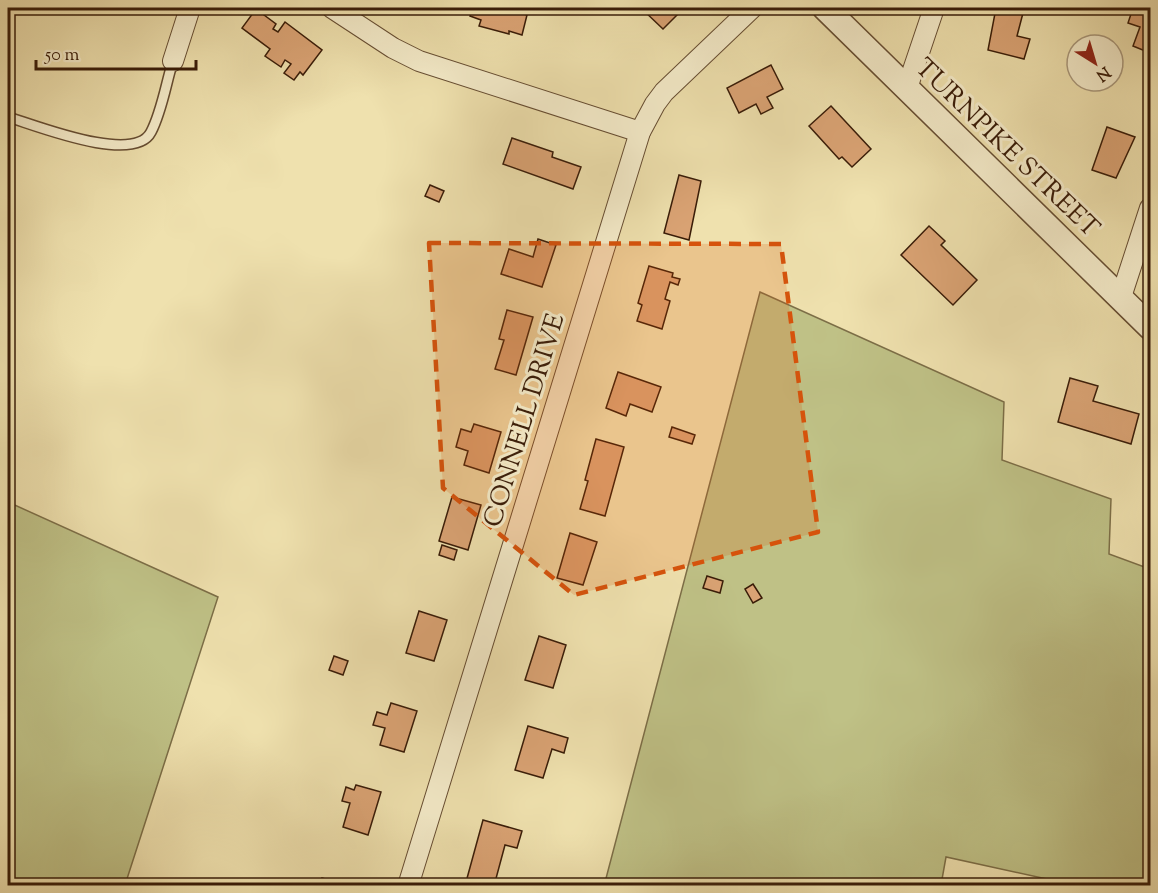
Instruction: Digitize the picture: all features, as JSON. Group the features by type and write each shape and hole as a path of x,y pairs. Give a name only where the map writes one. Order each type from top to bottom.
{"street":[{"path":"173,61 190,8"},
{"path":"332,8 393,48 419,61 640,132"},
{"name":"CONNELL DRIVE","path":"408,885 640,132 654,104 664,92 752,8"},
{"name":"TURNPIKE STREET","path":"825,8 1150,327"},
{"path":"907,88 934,8"},
{"path":"1121,297 1150,208"}],"lane":[{"path":"8,117 108,146 136,144 151,134 173,61"}],"highlighted area":[{"path":"429,243 781,244 818,532 574,595 443,488"}],"green space":[{"path":"760,292 1004,402 1002,460 1111,499 1109,554 1150,569 1150,885 1074,885 946,857 941,885 604,886"},
{"path":"8,502 218,597 125,885 8,885"}],"building":[{"path":"473,8 511,8 510,10 527,15 522,35 479,26 481,20 470,16"},
{"path":"641,8 684,8 663,29"},
{"path":"996,8 1023,13 1017,36 1030,39 1024,59 988,50"},
{"path":"1133,8 1150,9 1150,53 1133,46 1140,27 1128,23"},
{"path":"256,9 276,24 273,29 278,32 285,22 322,50 303,75 300,72 294,80 284,73 291,64 285,60 281,67 265,56 270,49 242,28"},
{"path":"771,65 783,89 767,97 773,108 761,114 756,104 739,113 727,88"},
{"path":"831,106 871,149 852,167 842,157 839,159 809,126"},
{"path":"1107,127 1135,137 1116,178 1092,170"},
{"path":"512,138 553,152 552,157 581,167 573,189 503,164"},
{"path":"679,175 701,181 689,240 664,233"},
{"path":"430,185 444,191 439,202 425,196"},
{"path":"929,226 945,241 941,245 977,280 953,305 901,255"},
{"path":"538,239 556,245 542,287 501,274 509,249 533,257"},
{"path":"649,266 673,273 672,277 680,279 678,285 670,282 665,299 670,301 662,329 637,321 642,305 638,303"},
{"path":"507,310 533,317 516,375 495,369 504,340 499,339"},
{"path":"618,372 661,387 652,412 630,404 626,416 606,408"},
{"path":"1070,378 1098,386 1093,401 1139,414 1131,444 1058,422"},
{"path":"474,424 501,432 489,473 464,465 468,451 456,447 461,429 471,432"},
{"path":"672,427 695,435 692,444 669,437"},
{"path":"596,439 624,447 605,516 580,509"},
{"path":"452,497 481,505 468,550 439,541"},
{"path":"570,533 597,542 583,585 557,578"},
{"path":"442,545 457,550 454,560 439,555"},
{"path":"707,576 723,581 720,593 703,588"},
{"path":"753,584 762,598 753,603 745,589"},
{"path":"419,611 447,620 434,661 406,653"},
{"path":"539,636 566,645 553,688 525,680"},
{"path":"334,656 348,661 343,675 329,670"},
{"path":"391,703 417,711 404,752 380,745 385,728 373,725 377,712 387,715"},
{"path":"528,726 568,738 564,753 552,749 543,778 515,770"},
{"path":"356,785 381,792 368,835 343,827 350,803 342,801 346,787 354,790"},
{"path":"483,820 522,831 517,848 505,845 494,886 466,882"},
{"path":"322,878 347,885 347,886 320,886"}]}
